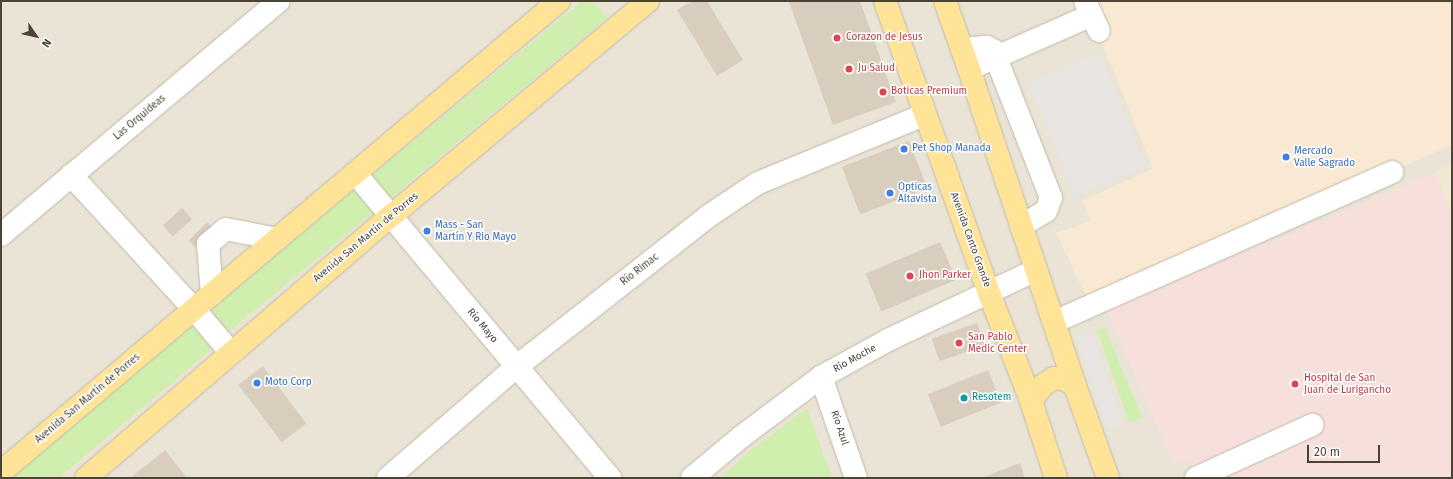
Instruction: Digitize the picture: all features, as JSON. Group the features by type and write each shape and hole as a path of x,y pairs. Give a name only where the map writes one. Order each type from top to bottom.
{"main road":[{"name":"Avenida San Martín de Porres","path":"1,472 559,1"},
{"name":"Avenida San Martín de Porres","path":"86,478 390,216 648,1"},
{"name":"Avenida Canto Grande","path":"884,1 989,293 1031,401 1056,478"},
{"path":"945,1 1075,386 1108,478"},
{"path":"1031,401 1043,385 1054,378 1066,380 1075,386"}],"street":[{"name":"Las Orquideas","path":"1,235 279,1"},
{"path":"969,69 1092,16"},
{"path":"962,49 987,47 993,50 1051,198 1046,211 1021,226"},
{"name":"Río Rimac","path":"388,478 516,367 707,217 758,183 924,115"},
{"path":"1054,322 1392,172"},
{"name":"Río Mayo","path":"355,173 610,478"},
{"path":"71,175 194,309 231,353"},
{"path":"212,294 208,244 226,229 277,239"},
{"name":"Río Moche","path":"692,478 741,437 821,377 888,340 1036,270"},
{"name":"Río Azul","path":"821,377 856,478"},
{"path":"1196,478 1232,470 1312,425"}],"shaded area":[{"path":"1,1 1452,1 1452,478 1,478"},
{"name":"Mercado Valle Sagrado","path":"1085,1 1452,1 1452,145 1089,302 1056,233 1091,221 1083,200 1153,169"},
{"path":"1099,53 1147,166 1076,196 1028,83"},
{"path":"1452,164 1452,213 1435,172"},
{"name":"Hospital de San Juan de Lurigancho","path":"1435,172 1452,213 1452,478 1199,478 1189,460 1178,463 1171,458 1107,311"},
{"path":"1091,331 1123,425 1108,430 1076,336"}],"green space":[{"path":"582,1 593,1 607,18 230,331 221,327 213,315 214,306"},
{"path":"187,326 203,332 212,349 59,478 9,478"},
{"path":"1105,328 1142,418 1129,422 1097,330"},
{"path":"807,408 832,478 720,478 749,452"}],"building":[{"path":"692,1 707,1 743,60 717,76 677,10"},
{"path":"860,1 896,102 833,125 789,2"},
{"path":"909,141 927,189 860,214 842,167"},
{"path":"182,208 192,219 173,237 163,225"},
{"path":"207,222 217,232 199,250 189,240"},
{"name":"Jhon Parker","path":"940,242 956,280 881,311 865,274"},
{"name":"San Pablo Medic Center","path":"977,323 985,346 939,361 932,339"},
{"path":"263,366 306,424 282,442 238,385"},
{"name":"Resotem","path":"988,370 1001,402 941,427 928,394"},
{"path":"165,450 187,478 130,478"},
{"path":"1020,463 1025,478 981,478"}],"place":[{"name":"Corazon de Jesus","path":"837,38"},
{"name":"Ju Salud","path":"849,69"},
{"name":"Boticas Premium","path":"883,92"},
{"name":"Pet Shop Manada","path":"904,149"},
{"name":"Mercado Valle Sagrado","path":"1286,157"},
{"name":"Opticas Altavista","path":"890,193"},
{"name":"Mass - San Martín Y Rio Mayo","path":"427,231"},
{"name":"Jhon Parker","path":"910,276"},
{"name":"San Pablo Medic Center","path":"959,343"},
{"name":"Moto Corp","path":"257,383"},
{"name":"Hospital de San Juan de Lurigancho","path":"1295,384"},
{"name":"Resotem","path":"964,398"}]}
